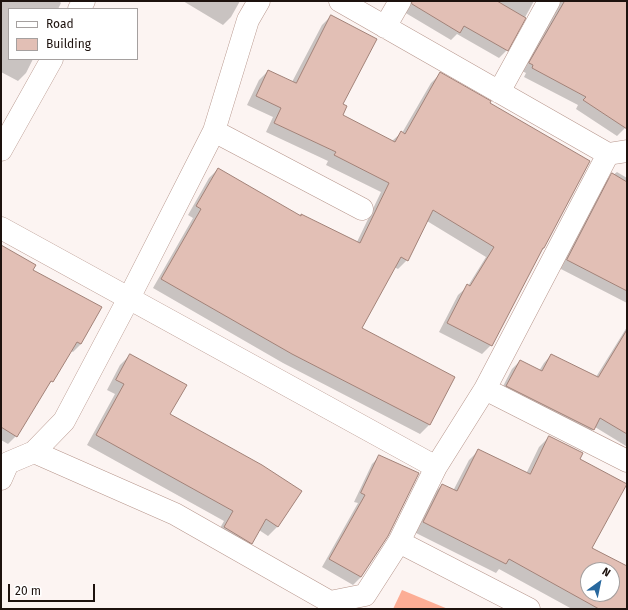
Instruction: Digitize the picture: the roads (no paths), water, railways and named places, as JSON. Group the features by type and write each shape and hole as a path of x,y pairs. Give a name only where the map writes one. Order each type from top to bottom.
{"street":[{"path":"3,467 34,452 64,421 129,298 214,131 248,20 259,1"},
{"path":"34,452 175,514 330,602 365,595 400,542 436,466 485,389 618,152 499,92 340,1"},
{"path":"386,27 400,1"},
{"path":"499,92 549,1"},
{"path":"1,150 51,60"},
{"path":"214,131 362,209"},
{"path":"1,228 436,466"},
{"path":"485,389 627,460"},
{"path":"400,542 530,609"}]}
